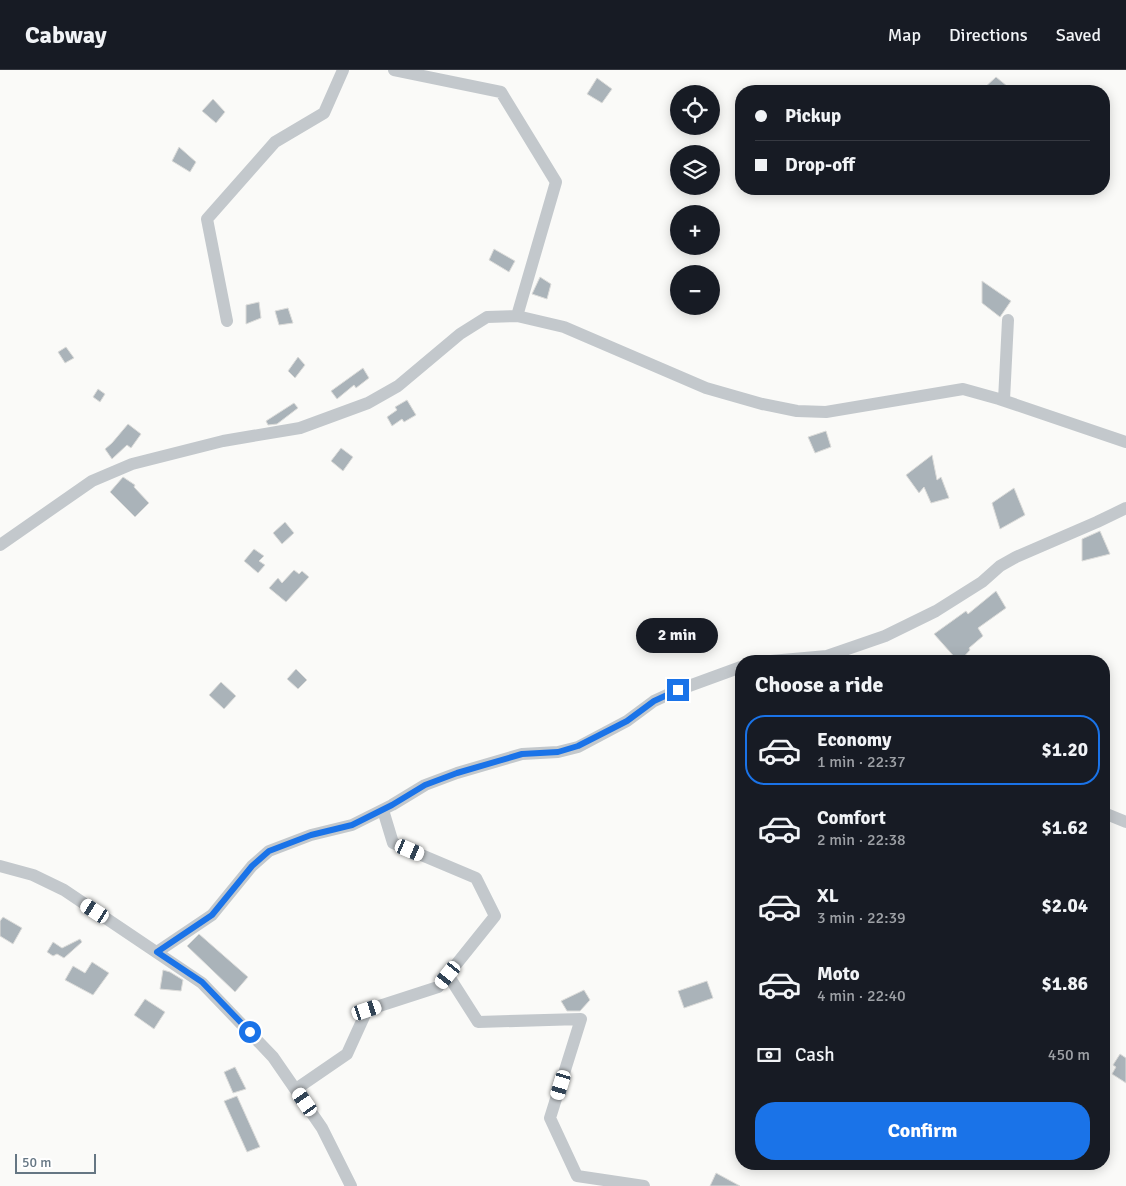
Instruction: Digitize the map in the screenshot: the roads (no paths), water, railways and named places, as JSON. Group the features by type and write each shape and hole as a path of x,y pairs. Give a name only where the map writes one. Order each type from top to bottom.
{"street":[{"path":"227,321 207,219 275,142 324,113 343,70"},
{"path":"394,70 501,92 556,182 517,316"},
{"path":"0,545 92,481 132,464 164,454 223,441 300,428 368,404 398,386 460,334 487,317 517,316 564,328 706,388 797,412 826,412 963,390 1004,400 1126,442"},
{"path":"1004,400 1008,320"},
{"path":"830,655 893,632 936,611 982,582 1000,566 1016,557 1126,508"},
{"path":"157,952 212,915 252,866 269,851 311,835 352,825 383,810 425,785 457,773 522,754 558,752 578,746 627,721 654,701 735,668"},
{"path":"296,1089 347,1054 367,1010 438,987 495,916 476,878 393,843 383,810"},
{"path":"1110,815 1126,822"},
{"path":"0,866 33,875 64,890 202,982 274,1056 322,1128 351,1186"},
{"path":"448,975 478,1022 581,1019 550,1118 577,1176 644,1186"}]}
